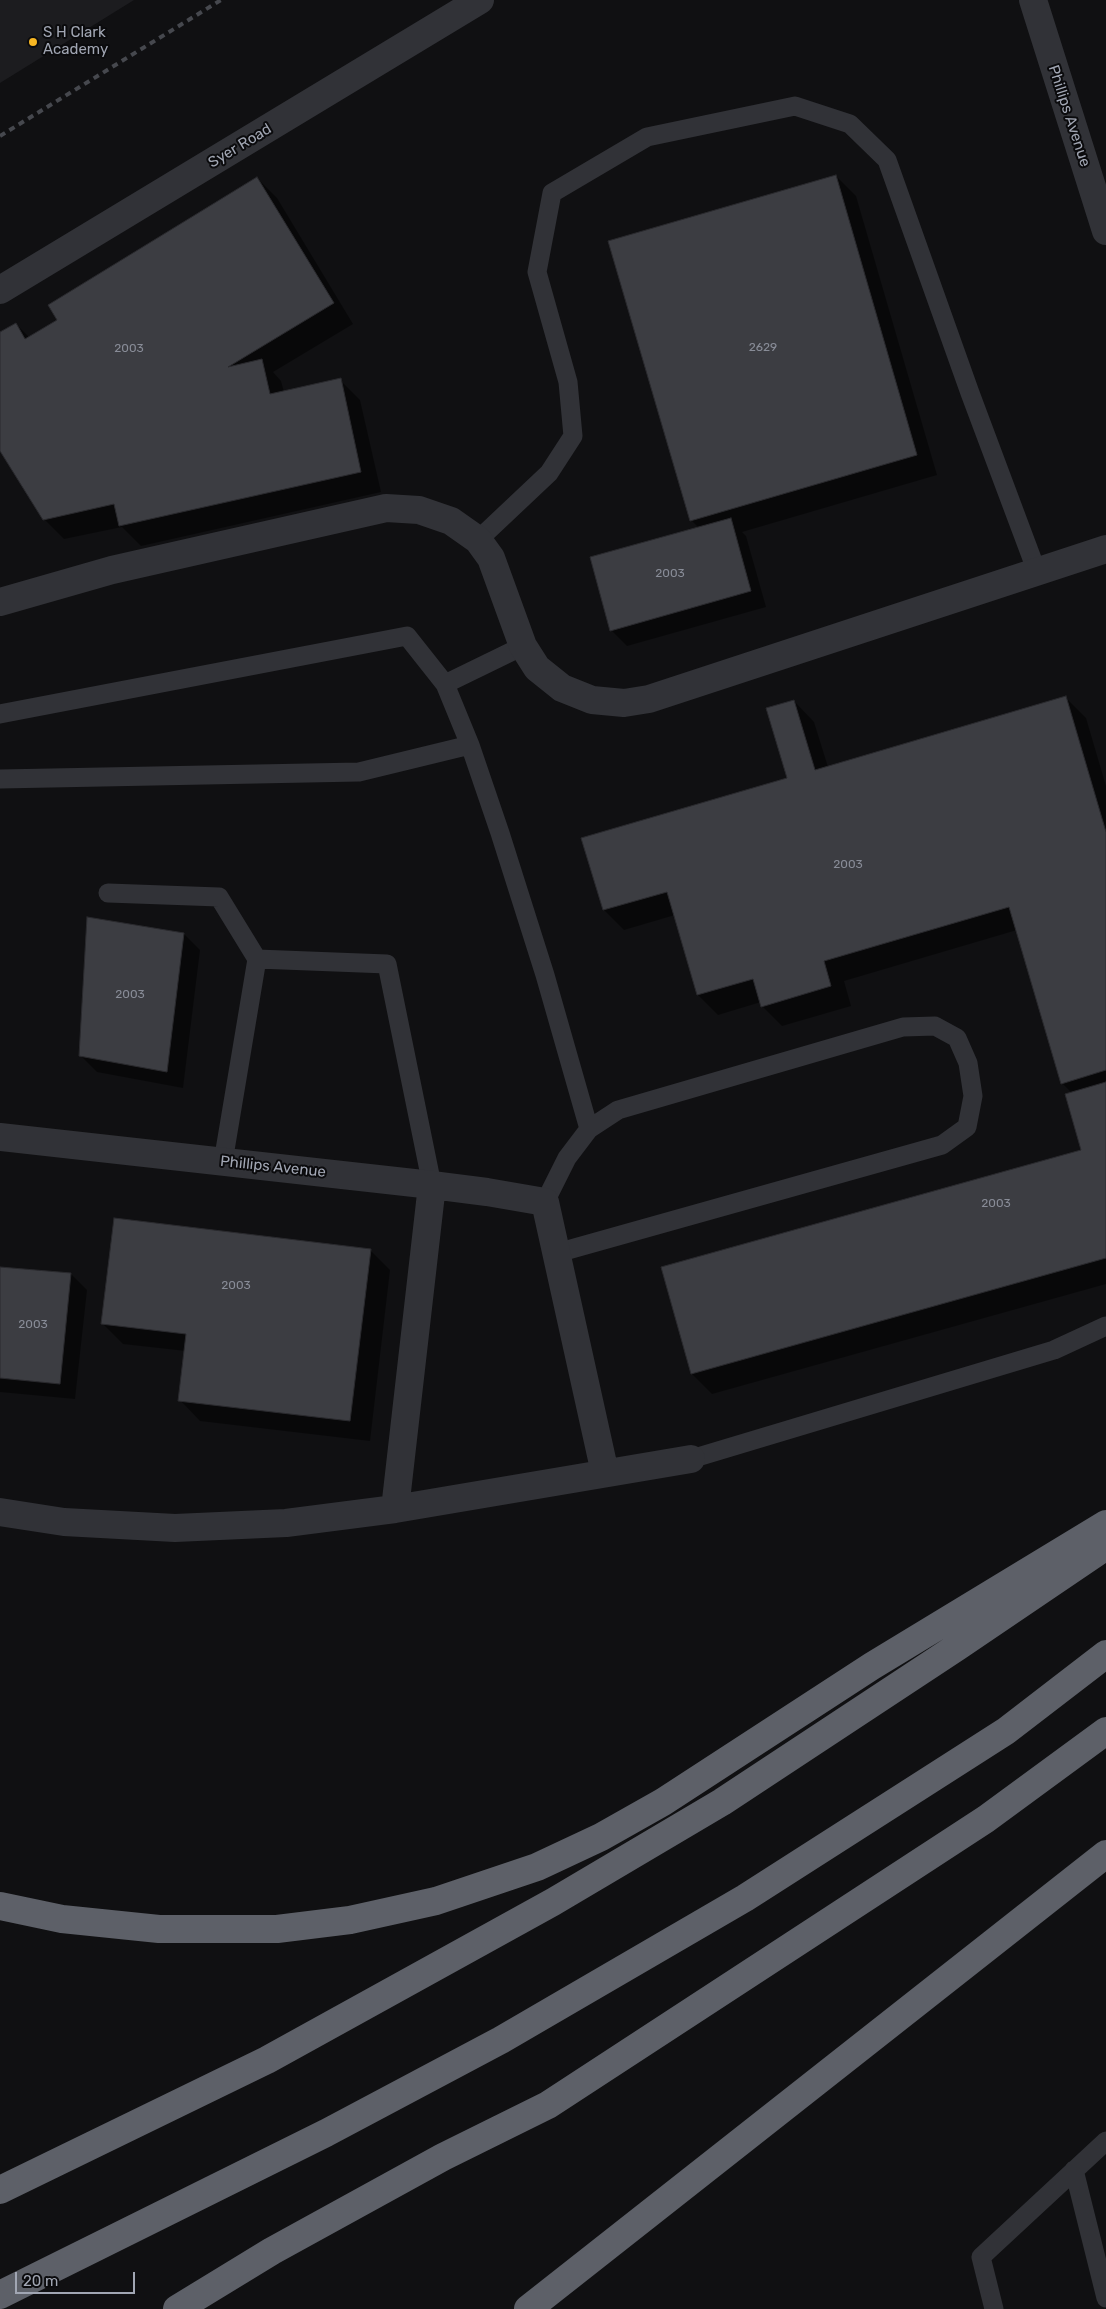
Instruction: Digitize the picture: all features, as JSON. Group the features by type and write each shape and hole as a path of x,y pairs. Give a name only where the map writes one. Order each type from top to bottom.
{"highway":[{"path":"0,1906 62,1919 159,1929 277,1929 350,1920 436,1901 537,1867 602,1837 663,1802 872,1666 1106,1524"},
{"path":"0,2190 266,2060 553,1902 722,1802 1106,1546"},
{"path":"0,2295 326,2133 501,2040 745,1898 998,1737 1106,1654"},
{"path":"176,2309 272,2252 434,2162 548,2105 986,1820 1106,1731"},
{"path":"528,2309 1106,1854"}],"street":[{"name":"Syer Road","path":"0,290 480,0"},
{"name":"Phillips Avenue","path":"1034,0 1106,231"},
{"path":"0,602 112,570 386,508 419,510 450,521 478,540 491,558 523,646 538,668 562,688 592,700 624,703 649,699 1106,549"},
{"name":"Phillips Avenue","path":"0,1137 432,1185 546,1202"},
{"path":"395,1509 432,1185"},
{"path":"546,1202 605,1473"},
{"path":"0,1512 64,1522 175,1528 286,1523 395,1509 691,1458"}],"lane":[{"path":"478,540 549,472 573,436 568,382 537,272 552,193 647,137 795,106 850,124 887,160 966,384 1037,572"},
{"path":"0,714 407,636 445,684 470,744 546,975 589,1129"},
{"path":"445,684 523,646"},
{"path":"0,778 359,772 470,744"},
{"path":"108,892 219,897 257,959 223,1162"},
{"path":"257,959 387,964 432,1185"},
{"path":"546,1202 567,1158 589,1129 618,1110 903,1027 935,1026 957,1038 968,1063 973,1096 967,1127 942,1145 557,1254"},
{"path":"691,1458 1054,1350 1106,1326"},
{"path":"994,2309 981,2257 1106,2140"},
{"path":"1074,2170 1106,2298"}],"shaded area":[{"name":"S H Clark Academy","path":"0,0 134,0 0,83"}],"building":[{"path":"836,175 917,455 690,521 608,241"},
{"path":"257,177 334,303 228,367 262,359 270,394 341,378 361,472 119,526 114,504 43,520 0,451 0,332 16,323 25,339 57,320 48,305"},
{"path":"731,518 751,591 610,631 590,557"},
{"path":"1066,696 1106,832 1106,1070 1061,1084 1009,907 824,961 831,986 761,1007 753,979 697,995 667,892 603,910 581,838 787,778 766,708 794,700 815,770"},
{"path":"87,917 184,933 167,1072 79,1056"},
{"path":"1106,1082 1106,1258 691,1374 661,1267 1081,1150 1065,1094"},
{"path":"114,1218 371,1249 350,1421 178,1401 186,1334 101,1324"},
{"path":"0,1267 71,1273 60,1384 0,1378"}],"railway":[{"path":"0,136 221,0"}],"place":[{"name":"S H Clark Academy","path":"33,42"}]}
